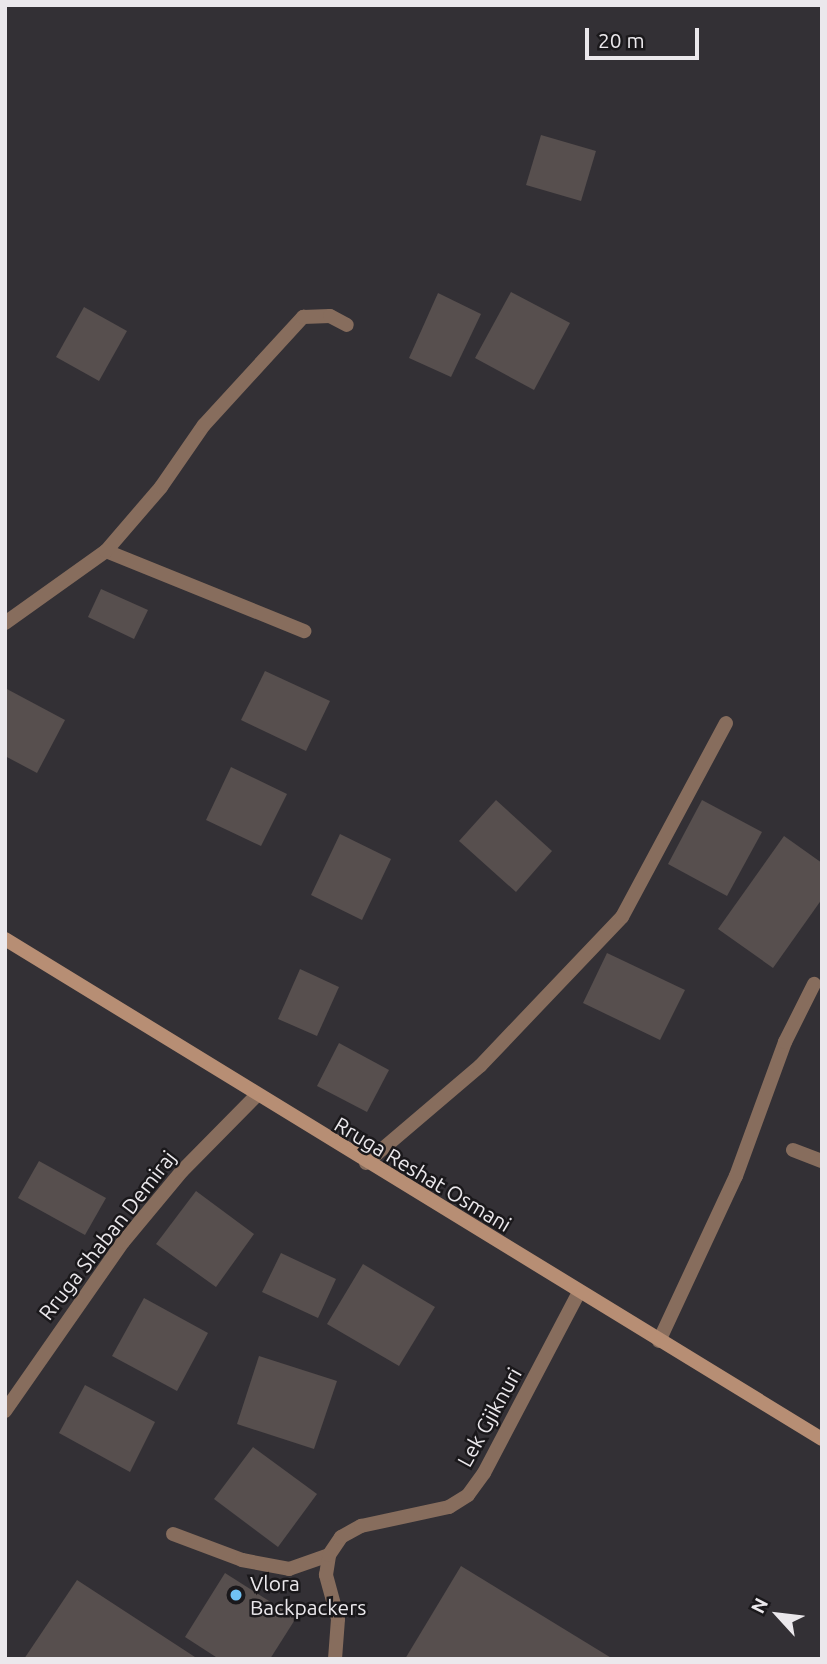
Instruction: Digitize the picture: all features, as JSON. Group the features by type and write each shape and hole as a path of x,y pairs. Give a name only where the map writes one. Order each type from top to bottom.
{"main road":[{"name":"Rruga Reshat Osmani","path":"5,939 256,1097 822,1439"}],"street":[{"path":"5,623 106,551 161,487 204,425 303,317 330,316 347,325"},
{"path":"106,551 304,631"},
{"path":"366,1163 480,1066 622,917 726,723"},
{"path":"659,1341 736,1177 785,1042 814,984"},
{"name":"Rruga Shaban Demiraj","path":"5,1411 123,1242 182,1171 256,1097"},
{"path":"793,1150 822,1161"},
{"name":"Lek Gjiknuri","path":"173,1534 242,1560 289,1569 329,1555 341,1537 361,1526 449,1507 468,1495 484,1474 579,1292"},
{"path":"329,1555 326,1575 338,1619 335,1659"}],"building":[{"path":"541,135 596,151 581,201 526,185"},
{"path":"511,292 570,323 534,390 475,358"},
{"path":"438,293 481,314 451,377 409,358"},
{"path":"84,307 127,331 99,381 56,357"},
{"path":"101,589 148,610 134,639 88,617"},
{"path":"265,671 330,701 306,751 241,720"},
{"path":"5,688 65,720 37,773 5,756"},
{"path":"231,767 287,794 261,846 206,820"},
{"path":"496,800 552,851 516,892 459,841"},
{"path":"702,800 762,832 727,896 668,864"},
{"path":"340,834 391,859 362,920 311,895"},
{"path":"784,836 822,863 822,899 773,968 718,929"},
{"path":"607,953 685,990 660,1040 583,1003"},
{"path":"300,969 339,987 317,1036 278,1019"},
{"path":"339,1043 389,1070 367,1112 317,1086"},
{"path":"39,1161 106,1198 85,1235 18,1198"},
{"path":"196,1191 254,1234 216,1287 156,1244"},
{"path":"281,1253 336,1279 318,1318 262,1292"},
{"path":"363,1264 435,1307 399,1366 327,1324"},
{"path":"144,1298 208,1333 177,1391 112,1356"},
{"path":"259,1356 337,1381 314,1449 237,1424"},
{"path":"85,1385 155,1422 130,1472 59,1433"},
{"path":"253,1447 317,1494 278,1547 214,1499"},
{"path":"461,1566 613,1659 405,1659"},
{"name":"Vlora Backpackers","path":"225,1573 296,1618 270,1659 219,1659 185,1637"},
{"path":"77,1580 198,1659 24,1659"}],"place":[{"name":"Vlora Backpackers","path":"236,1595"}]}
